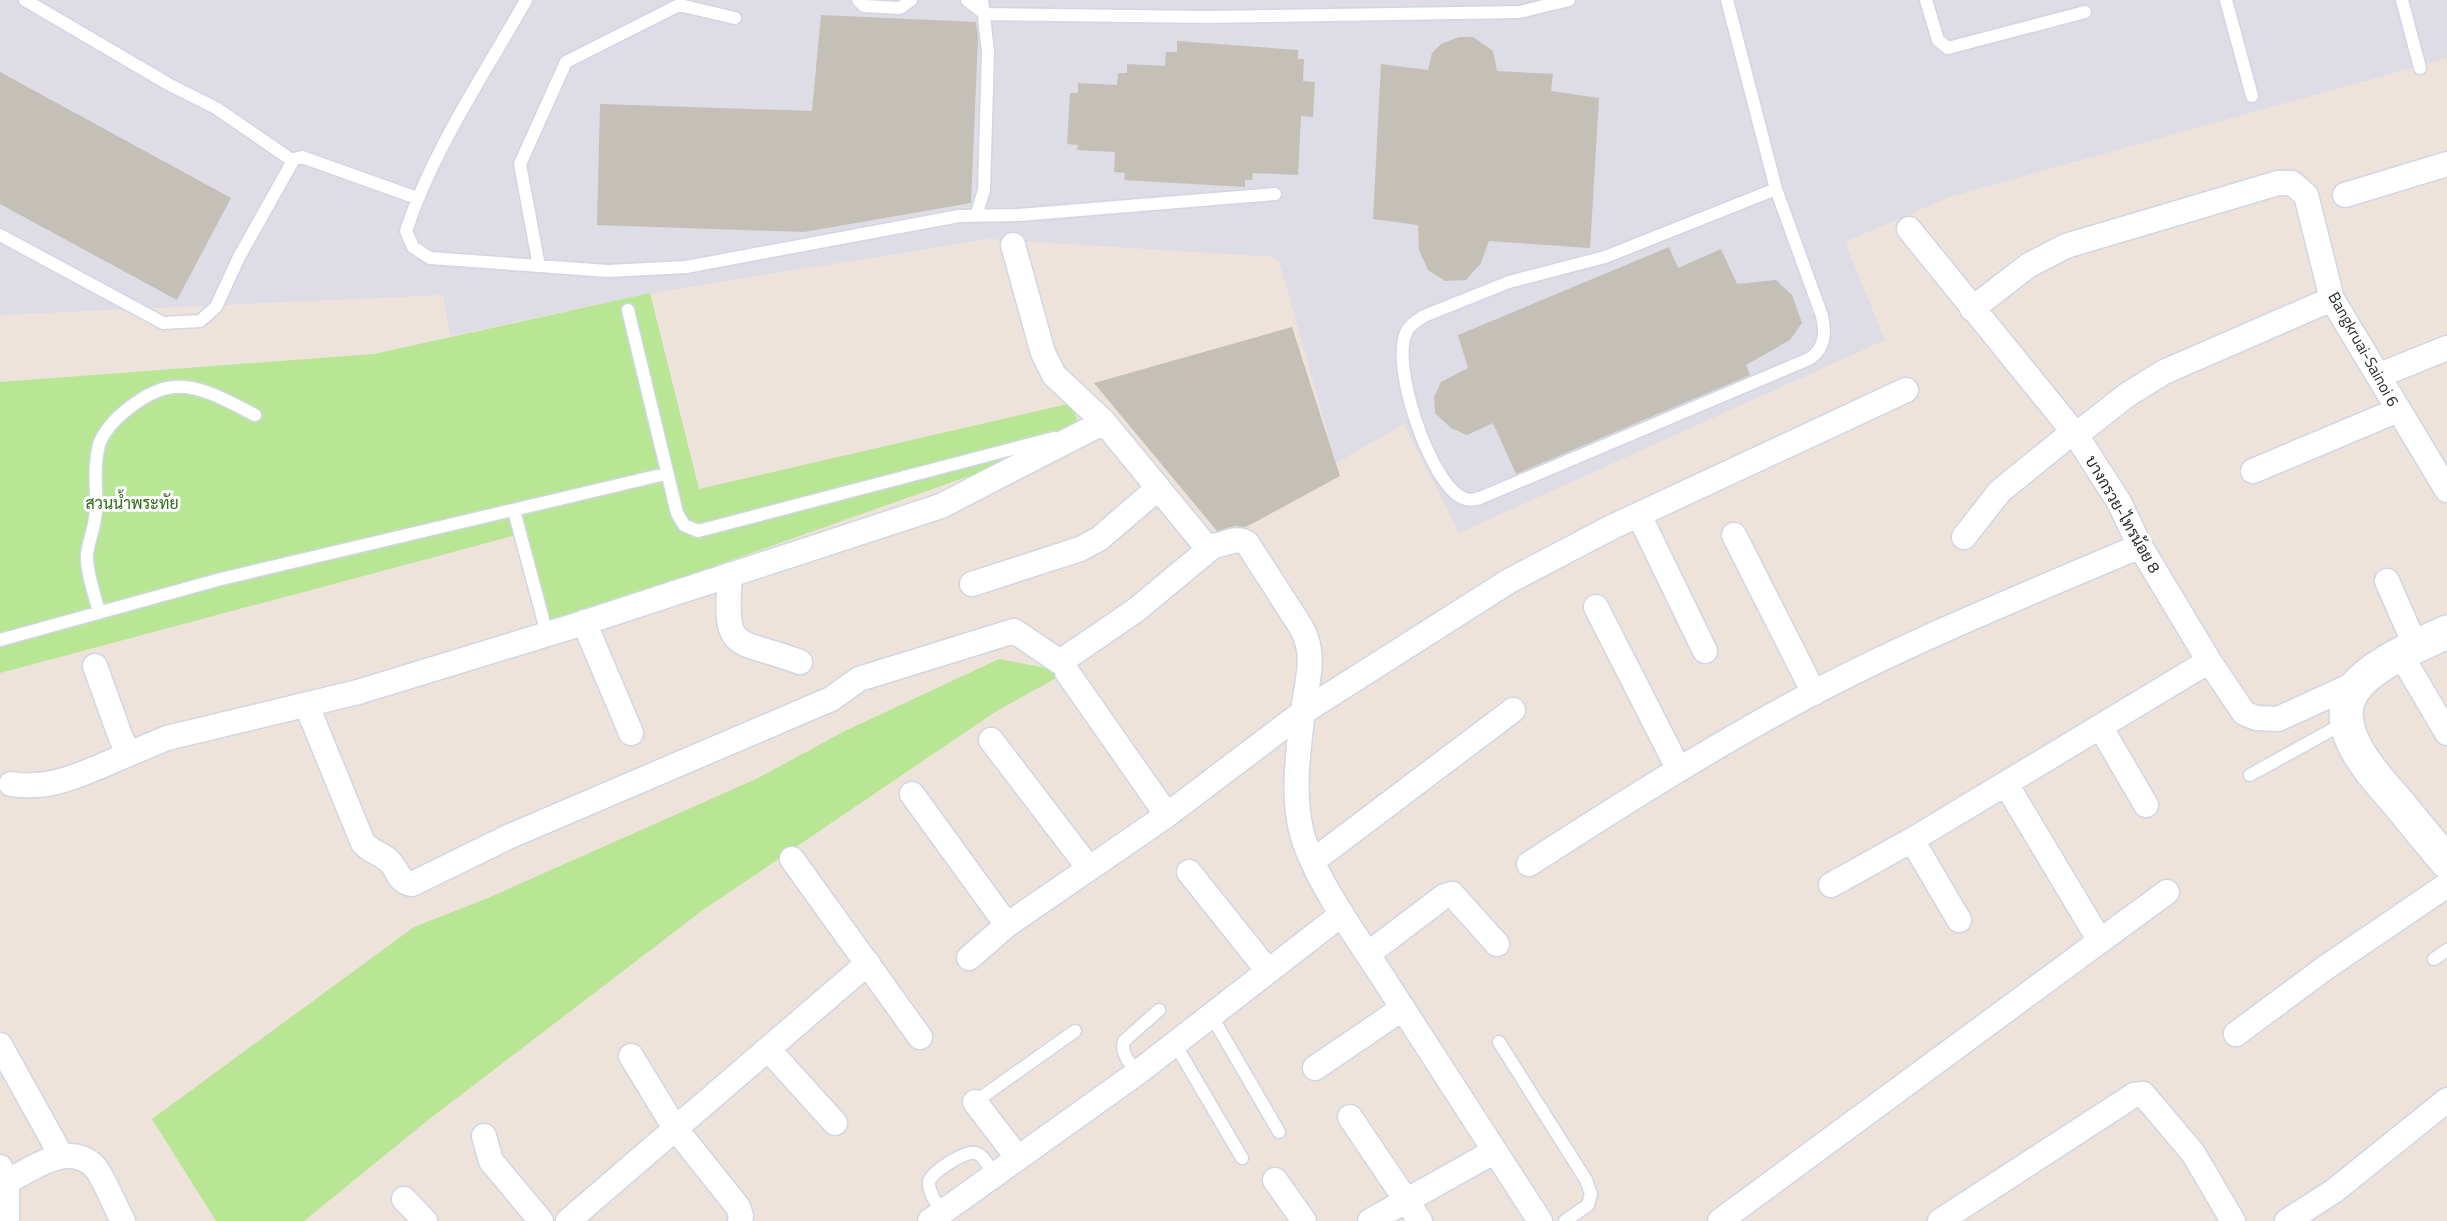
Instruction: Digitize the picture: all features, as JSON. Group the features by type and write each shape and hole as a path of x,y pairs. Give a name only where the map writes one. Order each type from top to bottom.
{"main road":[{"path":"2447,632 2409,651 2360,682 2349,700 2346,721 2355,747 2367,766 2447,862"}],"street":[{"path":"2345,195 2447,164"},
{"name":"Bangkruai-Sainoi 6","path":"1972,309 2029,265 2066,246 2278,183 2292,183 2306,195 2332,298 2447,489"},
{"name":"บางกรวย-ไทรน้อย 8","path":"1909,229 2074,433 2119,501 2140,546 2209,661 2244,713 2256,718 2278,718 2360,682"},
{"path":"1013,245 1043,353 1054,375 1097,427 1157,489 1194,534 1212,547"},
{"path":"1964,537 2000,490 2127,395 2164,372 2332,298"},
{"path":"2380,375 2447,348"},
{"path":"969,958 1007,925 1088,867 1167,815 1303,711 1509,581 1639,514 1906,390"},
{"path":"2253,471 2398,410"},
{"path":"11,784 31,788 57,784 167,738 307,706 547,634 941,506 1097,427"},
{"path":"972,584 1061,556 1099,539 1157,489"},
{"path":"1639,514 1705,651"},
{"path":"1734,535 1814,693"},
{"path":"307,706 363,843 369,850 389,860 401,879 412,884 529,828 831,699 859,679 1014,631 1060,662 1136,610 1212,547 1234,540 1243,540 1308,639 1311,661 1303,711 1297,779 1299,820 1313,861 1342,914 1540,1221"},
{"path":"1529,864 1678,768 1814,693 1918,641 2140,546"},
{"path":"730,575 727,620 734,637 743,645 764,648 800,662"},
{"path":"2387,581 2409,651 2447,733"},
{"path":"1596,607 1678,768"},
{"path":"584,622 631,733"},
{"path":"1832,885 2101,728 2209,661"},
{"path":"95,666 129,754"},
{"path":"1068,672 1167,815"},
{"path":"1313,861 1513,710"},
{"path":"2101,728 2146,804"},
{"path":"992,740 1088,867"},
{"path":"2006,784 2100,941"},
{"path":"912,794 1007,925"},
{"path":"1912,840 1959,920"},
{"path":"792,859 920,1037"},
{"path":"1189,872 1268,971"},
{"path":"2236,1034 2325,968 2447,885"},
{"path":"1720,1221 2167,892"},
{"path":"1368,954 1443,897 1452,894 1497,944"},
{"path":"937,1218 993,1173 1137,1073 1342,914"},
{"path":"568,1221 868,963"},
{"path":"1314,1068 1403,1008"},
{"path":"0,1045 61,1155"},
{"path":"768,1049 835,1123"},
{"path":"631,1056 675,1128 738,1207 740,1221"},
{"path":"1940,1221 2128,1099 2143,1094 2193,1153 2233,1221"},
{"path":"2287,1221 2334,1191 2447,1100"},
{"path":"975,1102 1017,1157"},
{"path":"1350,1117 1420,1221"},
{"path":"484,1136 490,1161 541,1221"},
{"path":"1370,1221 1495,1151"},
{"path":"7,1221 16,1173 61,1155 82,1159 94,1167 123,1221"},
{"path":"1275,1180 1304,1221"},
{"path":"404,1198 425,1221"}],"lane":[{"path":"25,0 170,85 216,108 293,161"},
{"path":"526,0 441,149 417,198 406,231 413,247 430,258 608,271 686,267 959,216 1019,215 1275,194"},
{"path":"858,0 864,6 900,8 911,0"},
{"path":"967,0 985,14 1207,17 1518,6 1569,0"},
{"path":"976,216 984,190 988,52 982,0"},
{"path":"1727,0 1776,189 1824,326 1823,342 1816,355 1480,498 1463,499 1455,493 1429,456 1418,431 1408,393 1403,343 1406,331 1414,322 1509,282 1605,257 1776,189"},
{"path":"1926,0 1938,40 1948,48 2085,12"},
{"path":"2226,0 2252,96"},
{"path":"2402,0 2420,68"},
{"path":"539,266 520,164 566,62 679,5 735,18"},
{"path":"0,236 163,323 200,321 216,307 238,257 293,161 302,157 417,198"},
{"path":"628,310 665,474 677,513 684,525 698,531 1097,427"},
{"path":"99,613 87,556 96,511 95,466 100,442 114,422 124,410 172,387 223,398 255,415"},
{"path":"0,640 221,579 665,474"},
{"path":"514,511 547,634"},
{"path":"2250,775 2346,721"},
{"path":"2434,959 2447,950"},
{"path":"1137,1073 1123,1053 1122,1046 1124,1041 1159,1010"},
{"path":"1211,1015 1279,1132"},
{"path":"975,1102 1075,1031"},
{"path":"1499,1042 1586,1180 1591,1194 1588,1206 1565,1221"},
{"path":"1175,1044 1242,1158"},
{"path":"937,1218 929,1182 933,1175 963,1154 974,1152 980,1155 993,1173"}],"shaded area":[{"path":"0,0 2447,0 2447,58 1952,196 1845,242 1885,340 1459,533 1404,424 1336,463 1279,261 1274,257 989,239 650,293 450,336 443,295 0,315"}],"green space":[{"name":"สวนน้ำพระทัย","path":"650,293 699,489 1072,403 1082,436 551,624 524,533 0,673 0,382 374,354"},
{"path":"999,659 1067,672 995,712 703,910 428,1120 304,1221 216,1221 152,1119 414,927 488,898 756,779 845,731"}],"building":[{"path":"821,15 976,22 978,38 971,203 804,232 597,225 600,104 812,111"},
{"path":"1459,37 1473,37 1493,51 1497,71 1553,74 1551,91 1599,98 1590,248 1489,241 1481,263 1466,280 1445,281 1428,270 1419,250 1418,225 1373,219 1381,64 1428,70 1432,53 1441,44"},
{"path":"1177,41 1298,50 1298,59 1304,59 1303,81 1315,82 1313,117 1301,116 1298,175 1253,173 1252,180 1245,180 1245,187 1124,180 1125,173 1114,172 1115,152 1077,150 1078,145 1067,144 1070,93 1078,93 1078,83 1117,85 1118,73 1127,73 1127,64 1165,66 1166,52 1177,52"},
{"path":"0,72 231,198 177,300 0,204"},
{"path":"1669,247 1678,268 1721,249 1737,284 1776,280 1792,295 1802,323 1790,340 1746,365 1750,375 1516,474 1493,423 1467,435 1451,428 1435,413 1434,397 1441,382 1468,368 1458,335"},
{"path":"1292,327 1340,476 1246,527 1235,526 1217,531 1094,383"}]}
